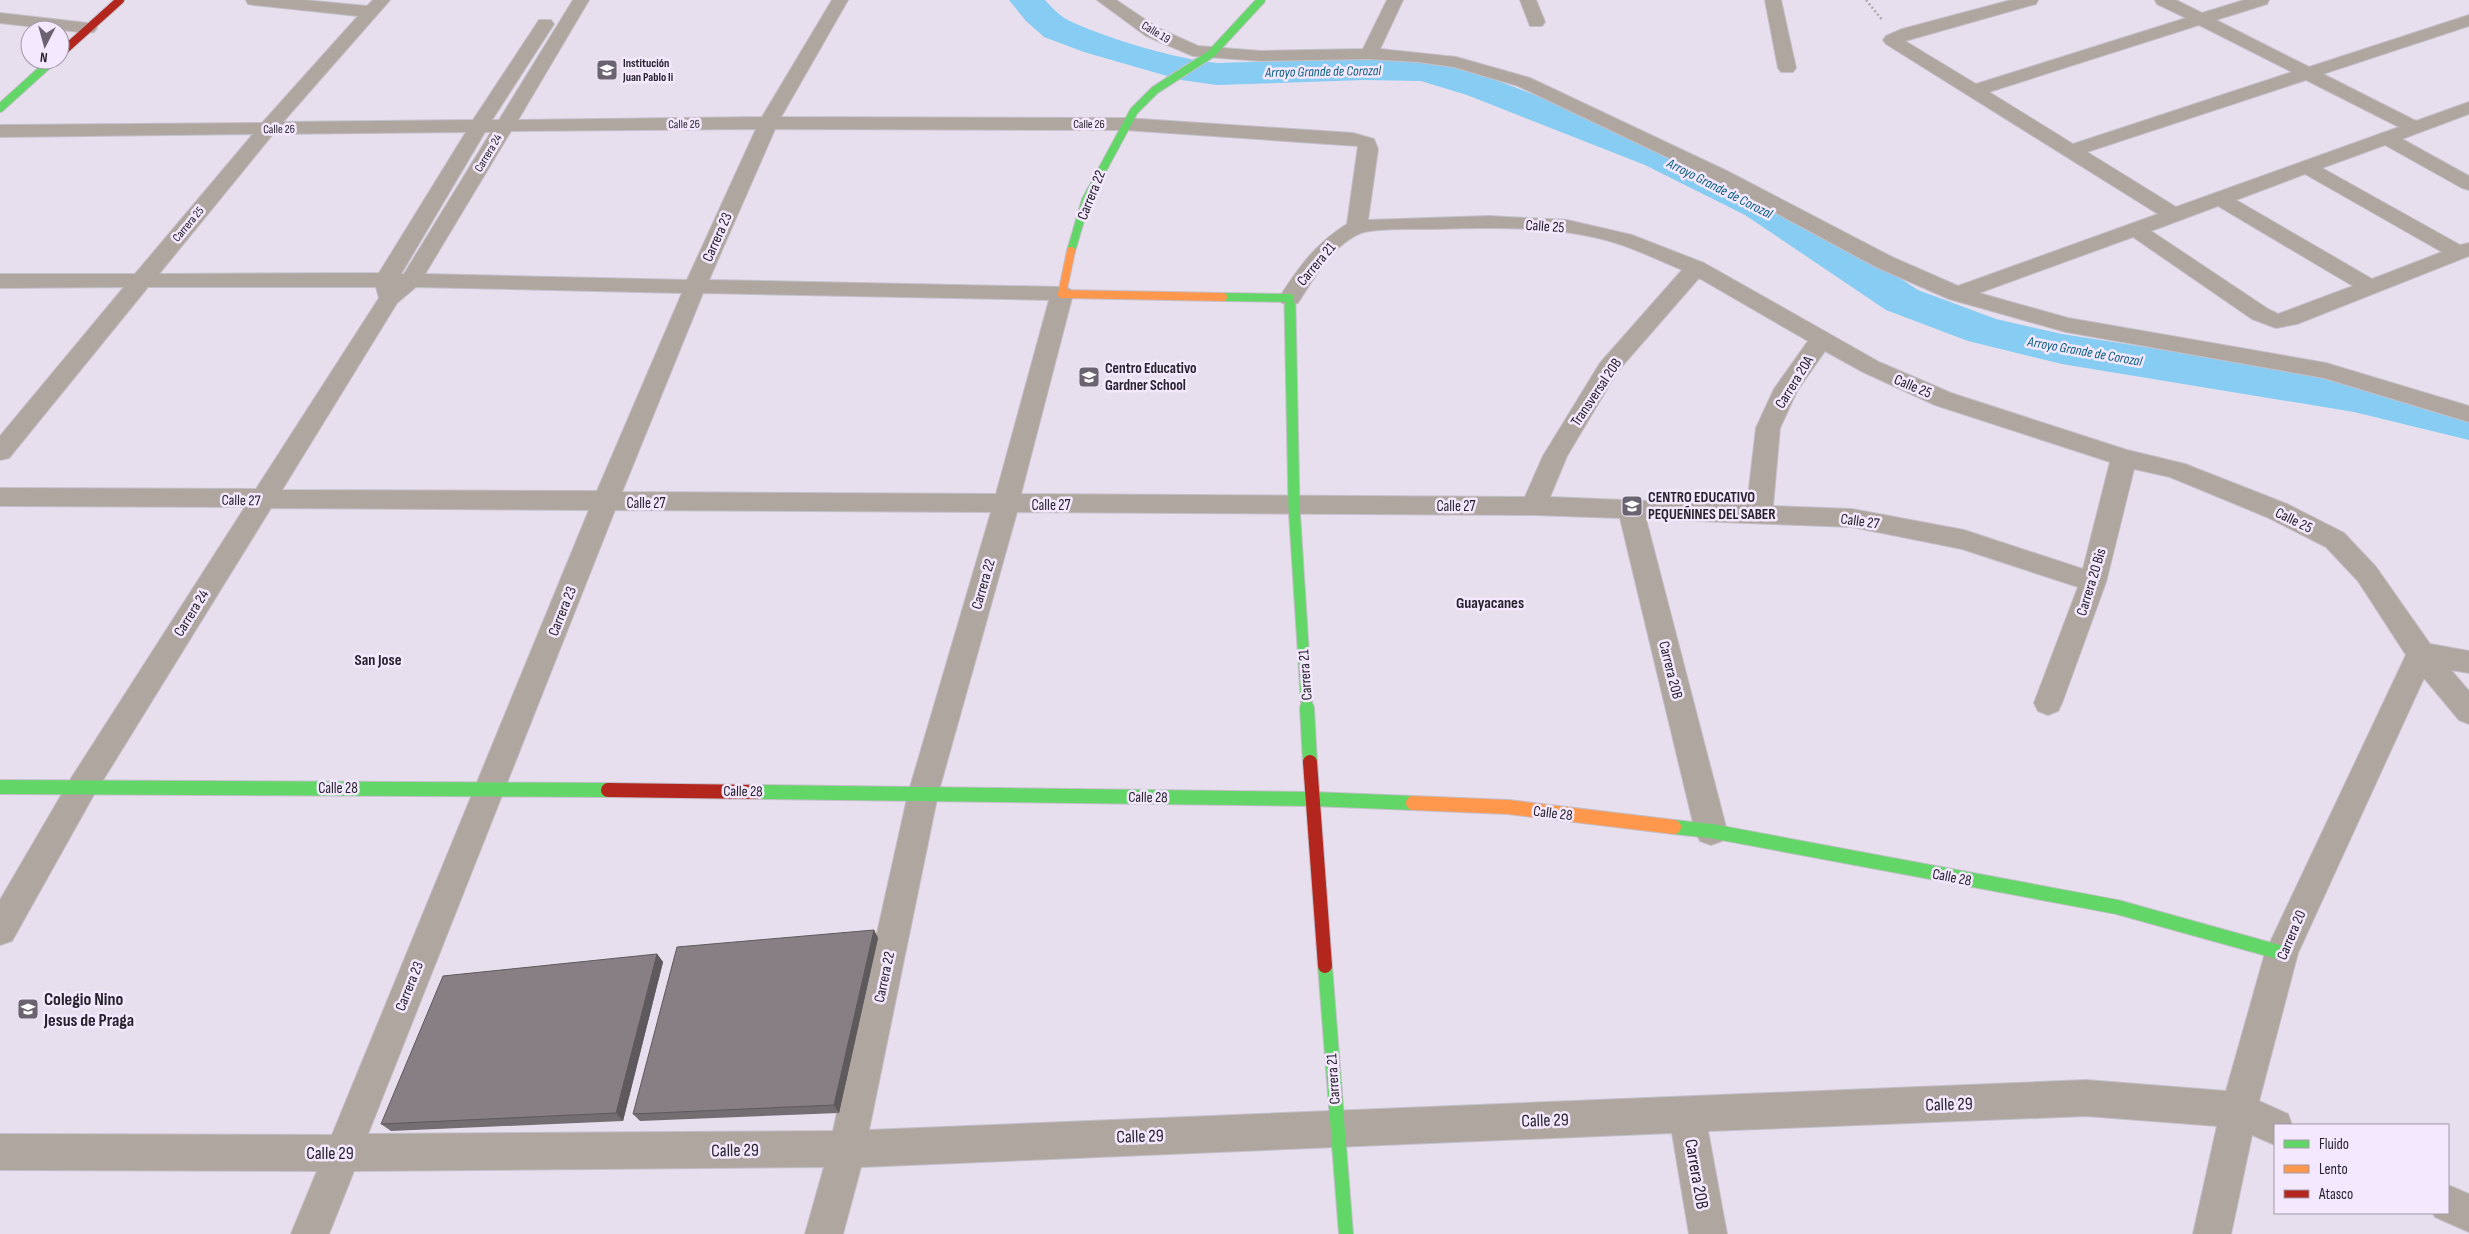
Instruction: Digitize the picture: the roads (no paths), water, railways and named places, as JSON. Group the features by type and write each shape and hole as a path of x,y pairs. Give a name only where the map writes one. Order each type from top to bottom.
{"street":[{"path":"70,45 120,0"},
{"path":"254,0 377,6"},
{"name":"Carrera 24","path":"0,930 81,790 262,500 387,290 479,126 561,0"},
{"name":"Carrera 24","path":"387,290 411,280 581,0"},
{"name":"Carrera 23","path":"310,1234 341,1153 695,287 768,124 840,0"},
{"name":"Calle 19","path":"1105,0 1130,6 1152,32 1204,59 1369,54 1456,62 1524,82 1720,175 1884,262 1957,294 2066,325 2326,371 2469,414"},
{"name":"Carrera 22","path":"824,1234 847,1149 923,794 1006,504 1062,294 1071,251 1086,200 1125,124 1134,111 1156,90 1204,59 1261,0"},
{"path":"1369,54 1396,0"},
{"path":"1528,0 1536,22"},
{"path":"1773,0 1787,68"},
{"path":"2030,0 1908,33 1892,40 2174,215"},
{"path":"2164,0 2414,127"},
{"path":"1974,91 2261,0"},
{"name":"Carrera 25","path":"0,452 267,129 377,6"},
{"path":"2,11 88,28"},
{"path":"2071,150 2469,20"},
{"path":"0,108 42,70"},
{"path":"1957,294 2414,127 2467,111"},
{"name":"Calle 26","path":"0,131 768,124 1125,124 1353,139 1367,143 1368,149 1357,227"},
{"path":"2386,138 2469,184"},
{"path":"2306,167 2464,251"},
{"path":"2219,198 2370,288"},
{"name":"Calle 25","path":"1357,227 1409,223 1489,222 1567,226 1625,239 1696,268 1871,367 1943,398 2124,458 2176,470 2278,512 2334,540 2367,574 2421,654 2469,712"},
{"name":"Carrera 21","path":"1346,1234 1312,799 1294,506 1290,298 1308,270 1334,241 1357,227"},
{"path":"2134,229 2260,314 2276,321 2290,319 2464,251"},
{"name":"Transversal 20B","path":"1534,506 1555,456 1608,368 1696,268"},
{"path":"411,280 1290,298"},
{"path":"0,281 141,281 387,290"},
{"name":"Carrera 20A","path":"1759,513 1768,428 1786,389 1821,340"},
{"name":"Carrera 20 Bis","path":"2048,703 2093,582 2124,458"},
{"name":"Calle 27","path":"0,497 1534,506 1759,513 1852,518 1964,540 2093,582"},
{"name":"Carrera 20B","path":"1631,510 1710,831"},
{"path":"2421,654 2469,662"},
{"name":"Carrera 20","path":"2212,1234 2238,1110 2282,953 2421,654"},
{"name":"Calle 28","path":"0,787 81,790 490,788 1312,799 1508,807 1710,831 2117,908 2282,953"},
{"name":"Calle 29","path":"0,1152 341,1153 847,1149 2086,1098 2238,1110 2274,1127"},
{"name":"Carrera 20B","path":"1687,1115 1708,1234"},
{"path":"2449,1204 2469,1213"}],"waterway":[{"name":"Arroyo Grande de Corozal","path":"1026,0 1038,14 1057,29 1097,44 1194,72 1217,74 1364,69 1423,70 1480,87 1659,156 1760,206 1902,300 1984,331 2062,349 2354,396 2469,423"}],"place":[{"name":"Institución Juan Pablo Ii","path":"607,70"},
{"name":"Centro Educativo Gardner School","path":"1089,377"},
{"name":"CENTRO EDUCATIVO PEQUEÑINES DEL SABER","path":"1632,506"},
{"name":"Colegio Nino Jesus de Praga","path":"28,1009"}],"district":[{"name":"Guayacanes","path":"1490,602"},
{"name":"San Jose","path":"378,659"}]}
